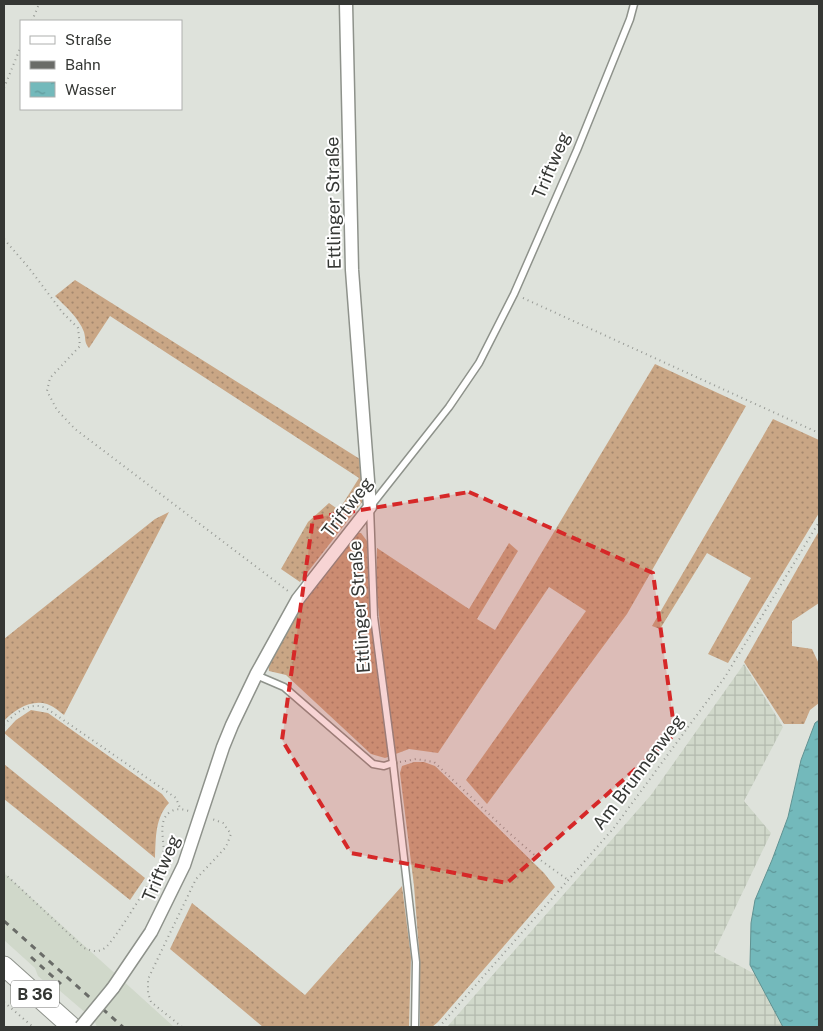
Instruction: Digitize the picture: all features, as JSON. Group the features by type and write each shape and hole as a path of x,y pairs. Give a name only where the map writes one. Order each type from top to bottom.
{"main road":[{"name":"B 36","path":"4,966 72,1027"}],"street":[{"name":"Ettlinger Straße","path":"346,4 352,270 370,507"},
{"name":"Triftweg","path":"81,1027 113,988 151,932 160,915 184,865 223,747 256,676 298,599 370,507"}],"lane":[{"name":"Triftweg","path":"370,507 449,407 479,363 514,294 577,150 630,19 634,4"},
{"name":"Ettlinger Straße","path":"370,507 374,617 416,962 415,1027"},
{"path":"256,676 284,687 373,764 384,766 393,763"}],"path":[{"path":"32,20 39,4"},
{"path":"4,88 20,48"},
{"path":"4,239 78,328 80,346 50,378 47,391 57,410 75,430 298,599"},
{"path":"514,294 819,433"},
{"name":"Am Brunnenweg","path":"439,1027 613,829 725,677 819,522"},
{"path":"4,725 12,716 28,706 40,705 176,798 180,808"},
{"path":"393,763 416,759 434,762 514,837 568,880"},
{"path":"4,873 84,948 94,952 107,946 117,934 156,871 162,857 162,828 164,820 170,812 180,808 202,814 223,823 230,834 226,848 196,879 148,979 148,993 151,1002 182,1027"},
{"path":"4,1002 33,1027"}],"highlighted area":[{"path":"469,492 653,573 675,734 507,883 351,853 282,740 313,518"}],"shaded area":[{"path":"75,280 363,461 363,501 300,582 281,569 308,522 329,503 339,510 359,478 110,316 89,348 79,322 55,296"},
{"path":"655,364 746,406 627,614 487,804 466,780 586,611 549,587 438,753 409,749 385,758 371,754 286,675 269,671 268,663 295,613 355,533 361,533 367,541 370,616 377,668 383,654 376,586 377,548 469,609 509,543 518,551 477,619 495,630"},
{"path":"773,419 819,440 819,513 728,663 708,654 751,578 707,553 660,629 652,626"},
{"path":"169,512 64,715 49,705 35,703 23,706 4,721 4,639 155,519"},
{"path":"819,531 819,603 792,621 792,646 812,649 819,664 819,703 810,710 804,724 784,724 744,662"},
{"path":"744,664 783,727 744,801 771,833 714,952 764,979 819,1027 447,1027 651,795"},
{"path":"31,710 48,713 162,794 169,803 159,821 155,858 4,733 16,720"},
{"path":"414,762 424,762 435,766 544,873 555,887 432,1027 420,1027 420,963 414,886 400,773 402,766"},
{"path":"4,764 145,878 130,900 4,799"},
{"path":"4,873 174,1027 97,1027 94,1020 52,984 45,982 38,976 35,968 4,940"},
{"path":"402,886 411,957 409,1027 263,1027 170,949 192,903 305,995"}],"water":[{"path":"819,720 819,1027 783,1027 750,965 751,923 755,900 788,817 801,760 815,723"}],"railway":[{"path":"4,921 123,1027"},
{"path":"31,957 61,984"}]}
